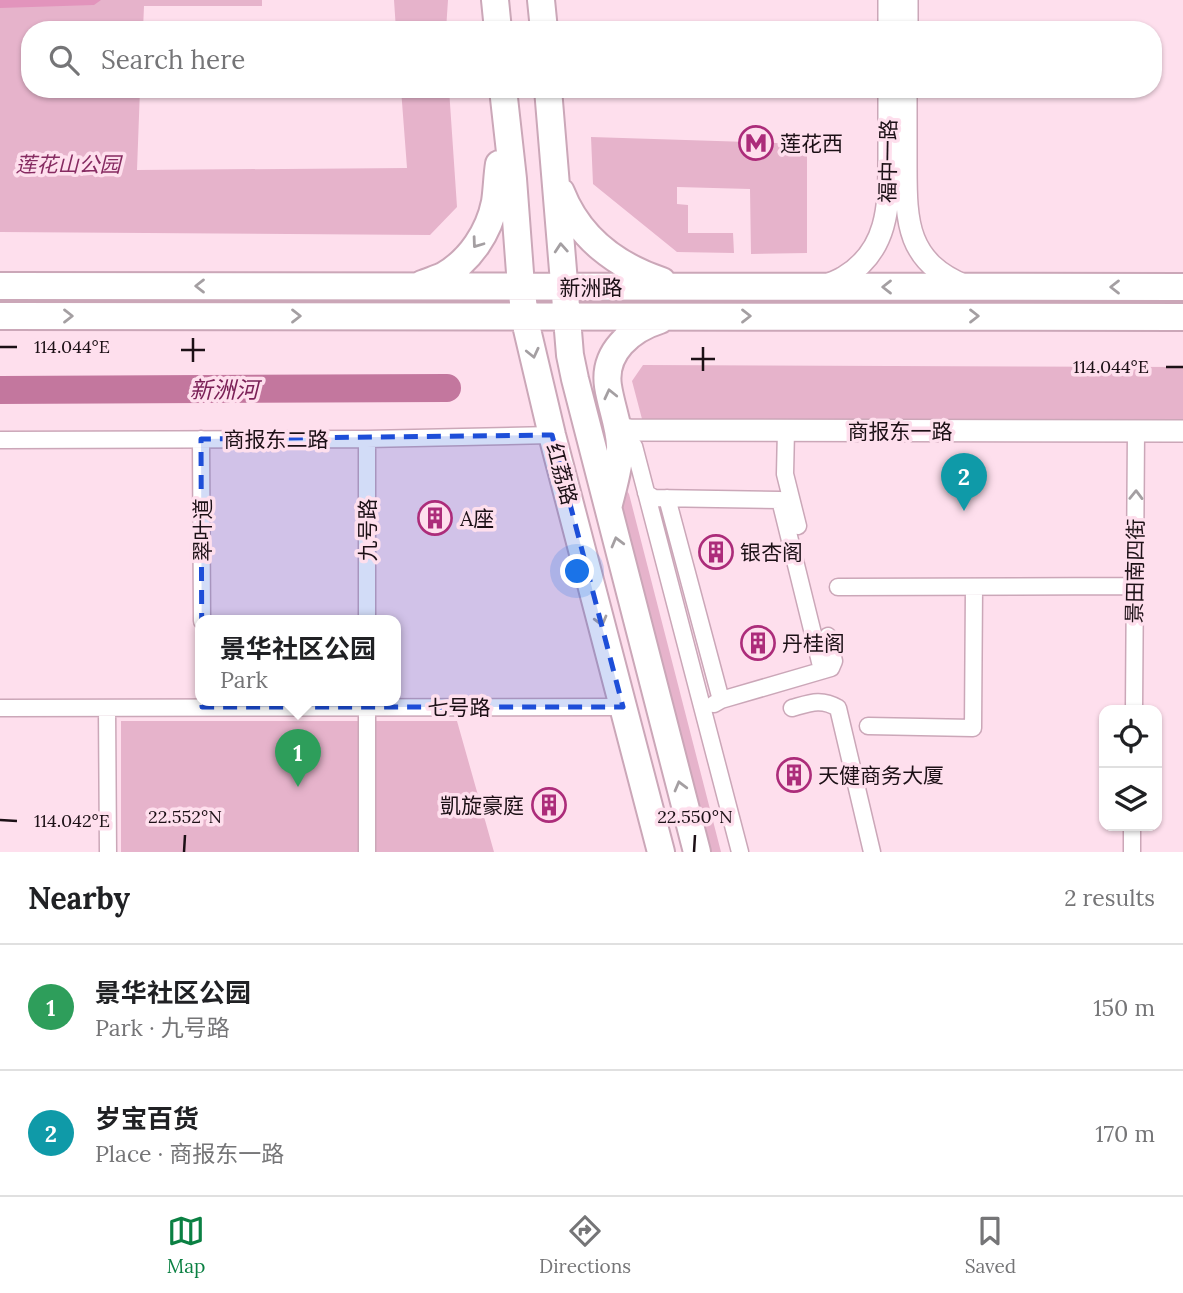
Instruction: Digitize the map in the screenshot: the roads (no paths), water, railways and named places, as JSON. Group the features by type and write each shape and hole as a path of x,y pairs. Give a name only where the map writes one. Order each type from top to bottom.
{"main road":[{"path":"495,0 497,21"},
{"path":"541,0 543,21"},
{"path":"415,287 443,276 463,261 480,242 489,224 495,202 503,98"},
{"name":"红荔路","path":"503,98 525,316 552,435 662,852"},
{"name":"红荔路","path":"549,98 570,355 697,852"},
{"path":"555,172 563,196 575,218 600,248 640,274 688,287"},
{"name":"新洲路","path":"0,286 1183,287"},
{"name":"新洲路","path":"0,316 1183,317"},
{"path":"608,509 624,441 607,384 608,368 615,350 627,337 642,326 678,316"}],"street":[{"path":"889,0 889,21"},
{"path":"906,21 907,0"},
{"name":"福中一路","path":"822,287 844,278 859,265 873,250 881,235 889,199 889,98"},
{"name":"福中一路","path":"906,98 906,201 911,230 916,244 937,271 968,287"},
{"name":"商报东一路","path":"624,441 630,430 1183,431"},
{"path":"783,431 780,500 822,670"},
{"path":"783,431 785,474 798,526"},
{"name":"景田南四街","path":"1134,705 1136,431"},
{"name":"商报东二路","path":"0,440 367,439 552,435"},
{"name":"翠叶道","path":"201,439 202,615"},
{"name":"九号路","path":"367,439 367,615"},
{"path":"624,441 646,493 740,852"},
{"path":"646,493 654,498 780,500"},
{"path":"667,498 721,700"},
{"path":"838,587 1135,586"},
{"path":"868,726 973,728 974,587"},
{"path":"704,717 710,707 721,700 773,680 831,668 834,661 828,636"},
{"path":"792,708 815,702 828,702 838,708 872,852"},
{"name":"七号路","path":"0,708 195,704"},
{"name":"七号路","path":"401,704 623,707"},
{"path":"367,706 368,852"},
{"path":"107,708 108,852"},
{"path":"1132,831 1132,852"}],"waterway":[{"name":"新洲河","path":"0,390 447,388"}],"place":[{"name":"莲花西","path":"756,143"},
{"name":"岁宝百货","path":"964,511"},
{"name":"A座","path":"435,518"},
{"name":"银杏阁","path":"716,552"},
{"name":"丹桂阁","path":"758,643"},
{"name":"天健商务大厦","path":"794,775"},
{"name":"景华社区公园","path":"298,787"},
{"name":"凱旋豪庭","path":"549,805"}],"park label":[{"name":"莲花山公园","path":"68,164"}]}
